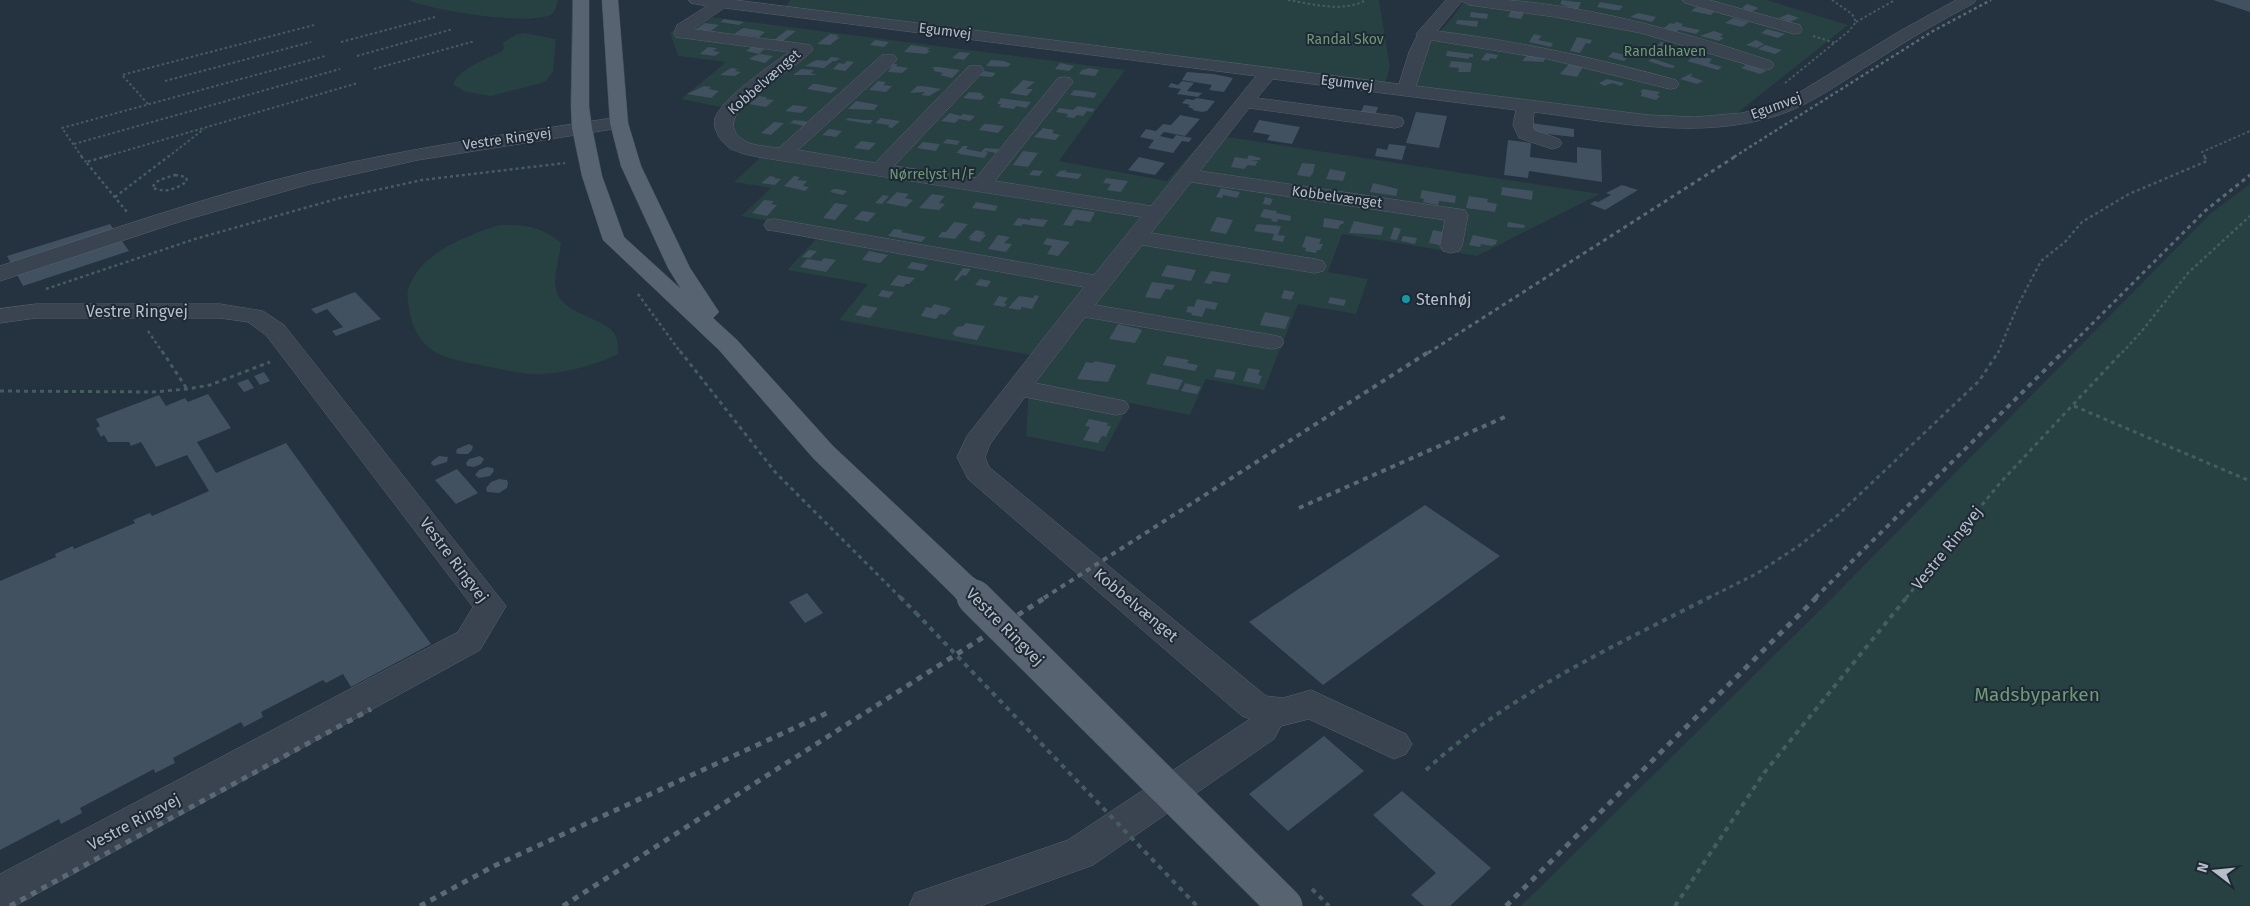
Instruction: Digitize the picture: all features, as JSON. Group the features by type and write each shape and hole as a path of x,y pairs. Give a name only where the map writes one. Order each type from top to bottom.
{"main road":[{"name":"Vestre Ringvej","path":"581,0 580,107 582,128 592,176 614,240 728,345 823,452 968,590 1285,906"},
{"name":"Vestre Ringvej","path":"610,0 619,123 631,166 679,268 728,345"}],"street":[{"name":"Egumvej","path":"698,0 722,3 780,5 1268,73 1632,119 1694,123 1759,115 1789,103 1821,88 1894,41 1968,0"},
{"path":"1406,90 1415,55 1424,34 1438,15 1455,0"},
{"path":"1469,0 1534,8 1641,28 1704,45 1765,65"},
{"path":"1691,0 1794,29"},
{"name":"Kobbelvænget","path":"722,3 683,28 682,33 804,49 733,105 724,118 724,131 734,143 747,148 1156,213"},
{"path":"1424,34 1483,41 1570,57 1670,84"},
{"path":"784,154 888,59"},
{"path":"880,169 975,70"},
{"name":"Kobbelvænget","path":"1268,73 1079,309 977,442 970,457 978,472 1254,706 1271,713"},
{"path":"981,185 1064,82"},
{"path":"1243,102 1395,122"},
{"path":"1526,106 1523,125 1526,134 1552,143"},
{"name":"Vestre Ringvej","path":"0,274 202,207 350,168 453,147 619,123"},
{"name":"Kobbelvænget","path":"1186,175 1456,215 1452,246"},
{"path":"775,225 1100,283"},
{"path":"1136,237 1315,266"},
{"path":"1079,309 1272,342"},
{"name":"Vestre Ringvej","path":"0,316 36,311 220,311 255,316 275,330 490,606 469,641 0,894"},
{"path":"1018,388 1116,407"},
{"path":"929,906 1080,853 1262,729 1271,713 1291,711 1311,704 1394,744"}],"path":[{"path":"1288,0 1338,6 1353,6 1366,0"},
{"path":"1832,0 1852,14 1856,22"},
{"path":"1789,103 1781,92 1784,84 1849,31 1856,22 1895,0"},
{"path":"341,42 435,17"},
{"path":"148,104 122,75 314,25"},
{"path":"357,56 453,29"},
{"path":"374,69 475,40"},
{"path":"165,81 310,42"},
{"path":"140,228 86,162 62,128 325,56"},
{"path":"74,144 340,69"},
{"path":"86,162 358,83"},
{"path":"115,197 206,127"},
{"path":"1426,770 1450,749 1515,702 1608,649 1756,574 1838,515 1979,381 1999,351 2018,305 2041,262 2064,242 2082,222 2129,194 2207,161 2202,152 2250,130"},
{"path":"41,290 195,239 340,198 422,180 568,162"},
{"path":"175,176 186,177 187,181 184,184 161,190 152,187 158,180 175,176"},
{"name":"Vestre Ringvej","path":"1675,906 1764,773 2000,483 2074,406 2141,332 2188,273 2250,216"},
{"path":"0,391 154,392 187,389 210,385 293,353"},
{"path":"2074,406 2250,481"},
{"path":"916,613 1197,906"}],"green space":[{"path":"408,0 558,0 552,14 541,18 524,19 481,16 437,8"},
{"name":"Randal Skov","path":"790,0 1379,0 1390,67 1385,84 785,8"},
{"name":"Randalhaven","path":"1465,0 1767,0 1848,25 1736,114 1675,118 1624,114 1415,88 1420,53 1452,18"},
{"name":"Nørrelyst H/F","path":"695,15 1125,70 1059,161 1167,181 1208,134 1600,194 1477,256 1342,234 1328,272 1368,279 1356,314 1298,304 1264,390 1206,379 1190,415 1130,403 1104,452 1026,436 1031,355 839,320 868,284 787,270 816,239 768,230 776,222 741,216 771,188 734,182 762,156 729,150 715,123 721,107 681,99 726,62 678,56 670,33"},
{"path":"525,33 556,39 553,72 546,81 491,96 466,92 453,85 456,79 467,69 502,51 504,48 503,43 515,35"},
{"name":"Madsbyparken","path":"2250,184 2250,906 1521,906 1835,595 2211,213"},
{"path":"500,225 517,225 540,230 561,243 555,277 556,291 559,297 572,309 600,322 614,332 618,354 575,369 529,374 450,358 433,351 420,338 410,315 407,295 415,275 434,255 447,247 474,234"}],"building":[{"path":"1562,0 1581,2 1578,10 1560,4"},
{"path":"2213,0 2250,0 2250,12"},
{"path":"1600,2 1623,6 1620,10 1597,7"},
{"path":"1747,4 1759,8 1751,12 1742,8"},
{"path":"1696,7 1715,11 1711,15 1691,11"},
{"path":"1512,9 1525,11 1521,19 1508,17"},
{"path":"1471,12 1488,14 1487,19 1470,17"},
{"path":"1638,13 1656,17 1652,22 1630,17"},
{"path":"1788,14 1799,18 1790,22 1779,18"},
{"path":"1733,18 1749,22 1742,27 1725,23"},
{"path":"724,19 744,22 739,25 720,22"},
{"path":"1457,20 1478,21 1477,27 1456,24"},
{"path":"1676,22 1683,24 1681,26 1700,30 1696,34 1679,30 1676,32 1664,28 1670,23 1674,24"},
{"path":"705,23 719,25 711,31 696,29"},
{"path":"743,28 765,32 759,37 734,34"},
{"path":"1767,29 1785,34 1778,38 1761,33"},
{"path":"787,30 796,31 783,41 774,40"},
{"path":"1714,31 1723,34 1720,37 1724,38 1719,41 1700,36"},
{"path":"830,34 839,35 836,37 840,37 830,45 817,44"},
{"path":"1534,34 1542,36 1538,40 1553,43 1551,47 1529,42"},
{"path":"1577,37 1592,40 1590,44 1586,43 1580,53 1570,51"},
{"path":"875,40 889,42 884,47 870,45"},
{"path":"1756,40 1764,44 1757,48 1746,45"},
{"path":"1661,42 1672,44 1671,46 1675,47 1672,51 1656,47"},
{"path":"911,45 930,48 927,50 930,51 926,54 904,52"},
{"path":"1765,45 1782,50 1775,54 1758,49"},
{"path":"753,46 766,48 759,54 746,51"},
{"path":"708,47 717,48 713,51 720,52 715,56 700,54"},
{"path":"1447,51 1473,54 1473,57 1469,57 1469,59 1446,56"},
{"path":"959,52 970,53 964,60 952,58"},
{"path":"1613,52 1629,56 1624,61 1608,57"},
{"path":"1486,53 1498,55 1496,59 1490,58 1489,61 1481,60"},
{"path":"760,54 773,56 765,63 749,59"},
{"path":"1527,55 1546,58 1543,62 1522,61"},
{"path":"1696,55 1712,59 1709,63 1722,67 1718,70 1687,61"},
{"path":"831,57 840,58 824,68 805,66 816,60 827,61"},
{"path":"1651,59 1675,66 1673,68 1666,67 1648,61"},
{"path":"991,60 1004,61 1011,64 1007,67 986,66"},
{"path":"847,61 854,62 845,71 833,69 839,63 844,64"},
{"path":"1451,61 1472,63 1470,72 1458,72 1459,68 1449,67"},
{"path":"1060,63 1074,66 1069,71 1055,69"},
{"path":"893,64 908,68 902,73 888,72"},
{"path":"1569,64 1583,67 1577,77 1560,74"},
{"path":"1746,65 1766,71 1760,74 1741,68"},
{"path":"731,68 738,69 735,71 741,72 735,76 720,75"},
{"path":"932,68 960,70 952,78 940,75 943,73 934,71"},
{"path":"1089,68 1099,70 1095,76 1079,74 1082,70"},
{"path":"801,69 814,70 811,73 817,75 793,75"},
{"path":"984,71 996,73 992,77 980,76"},
{"path":"1187,72 1233,78 1224,92 1209,90 1212,85 1182,80"},
{"path":"1690,74 1693,75 1690,76 1703,81 1697,84 1680,79"},
{"path":"1607,79 1624,83 1621,86 1613,83 1604,86 1599,83"},
{"path":"1023,80 1035,82 1026,89 1033,89 1027,96 1010,93"},
{"path":"878,81 886,82 883,85 892,86 886,92 869,90"},
{"path":"1182,81 1194,83 1187,91 1202,93 1198,97 1177,94 1181,89 1168,87 1171,83 1178,85"},
{"path":"813,84 838,88 831,93 807,89"},
{"path":"704,86 719,91 711,98 687,94"},
{"path":"917,86 941,89 929,96 921,95 925,92 910,93"},
{"path":"1643,89 1660,92 1657,95 1660,96 1656,100 1641,96 1642,92 1640,92"},
{"path":"1074,90 1097,93 1094,98 1070,95"},
{"path":"969,92 982,93 981,95 985,96 981,100 963,98"},
{"path":"759,96 774,100 766,107 749,104"},
{"path":"1001,98 1031,102 1026,108 1016,106 1014,109 999,107 1001,104 997,104"},
{"path":"1196,98 1215,101 1207,111 1202,112 1192,110 1194,109 1188,107 1190,105 1182,103 1186,99 1194,100"},
{"path":"856,101 878,105 874,110 848,109"},
{"path":"793,105 808,107 801,113 785,111"},
{"path":"1364,105 1378,107 1374,118 1359,116"},
{"path":"1078,106 1095,109 1092,112 1087,111 1083,116 1077,115 1074,118 1066,117 1068,114 1056,112 1059,108 1073,110"},
{"path":"1416,112 1447,116 1439,148 1406,143"},
{"path":"950,113 961,116 963,114 975,116 970,121 959,119 955,123 941,121"},
{"path":"1180,115 1200,119 1185,136 1164,132 1160,136 1173,139 1176,135 1192,138 1189,142 1182,141 1173,153 1148,148 1154,140 1140,137 1146,129 1156,131 1163,124 1171,125"},
{"path":"848,118 873,120 870,124 845,120"},
{"path":"881,118 900,121 892,128 888,127 889,125 875,123"},
{"path":"794,120 809,122 804,126 790,123"},
{"path":"1259,120 1300,127 1292,144 1267,140 1270,135 1253,132"},
{"path":"774,122 784,123 771,135 761,133"},
{"path":"1531,123 1574,129 1574,137 1530,132"},
{"path":"984,124 1004,126 998,133 979,130"},
{"path":"1043,128 1054,130 1052,133 1060,135 1055,140 1034,137"},
{"path":"829,129 842,131 836,137 822,135"},
{"path":"947,139 960,141 957,145 943,143"},
{"path":"1508,140 1531,143 1530,157 1577,163 1577,147 1601,150 1602,182 1529,171 1528,178 1504,175"},
{"path":"861,141 876,143 869,150 854,148"},
{"path":"923,142 940,144 936,151 917,148"},
{"path":"1389,144 1406,146 1402,160 1375,156 1377,148 1387,150"},
{"path":"963,146 968,146 966,149 981,152 985,148 999,149 996,153 985,151 988,153 984,158 956,153"},
{"path":"1023,151 1038,153 1028,167 1013,165"},
{"path":"1249,155 1261,158 1260,160 1250,160 1258,161 1255,166 1248,165 1244,169 1231,167 1235,157 1247,159"},
{"path":"1139,157 1165,163 1155,175 1128,170"},
{"path":"1302,163 1315,164 1310,177 1297,175"},
{"path":"1330,169 1346,172 1343,181 1326,179"},
{"path":"1033,170 1043,171 1039,176 1029,175"},
{"path":"1067,170 1065,172 1082,174 1078,179 1055,176 1060,171"},
{"path":"770,176 781,179 775,185 761,183"},
{"path":"794,176 800,177 797,180 807,181 803,186 809,187 805,191 784,186"},
{"path":"1106,178 1128,181 1121,192 1107,190 1111,184 1103,183"},
{"path":"1373,183 1398,189 1396,196 1370,192"},
{"path":"1622,185 1638,190 1605,210 1590,204 1611,195 1606,193"},
{"path":"1502,187 1533,191 1532,200 1501,195"},
{"path":"1221,188 1240,192 1237,198 1223,195 1222,198 1216,197"},
{"path":"833,189 847,191 843,195 830,192"},
{"path":"1422,190 1456,196 1455,203 1439,201 1438,205 1423,202 1424,199 1420,198"},
{"path":"897,192 909,194 905,198 913,200 906,207 886,203"},
{"path":"932,194 945,196 939,203 945,204 939,210 919,208"},
{"path":"883,195 889,196 882,204 875,203"},
{"path":"1469,196 1488,199 1487,202 1497,204 1495,212 1466,208"},
{"path":"1265,197 1273,199 1270,205 1263,204"},
{"path":"764,200 774,201 771,204 777,205 767,216 752,213"},
{"path":"976,202 998,206 995,211 972,208"},
{"path":"835,203 848,205 835,220 823,218"},
{"path":"1073,209 1095,212 1090,222 1076,220 1072,226 1063,225"},
{"path":"1264,209 1291,216 1290,221 1278,219 1277,222 1260,217"},
{"path":"862,211 876,213 868,222 854,219"},
{"path":"1217,217 1233,220 1226,234 1210,231"},
{"path":"1018,218 1048,220 1043,227 1023,224 1021,226 1013,225"},
{"path":"1324,218 1344,221 1338,229 1323,227"},
{"path":"1354,221 1384,227 1381,235 1349,233"},
{"path":"954,222 968,224 955,239 938,237 942,232 946,232"},
{"path":"1508,222 1525,225 1524,228 1507,227"},
{"path":"110,224 129,251 23,286 7,256"},
{"path":"1257,224 1281,226 1278,235 1285,236 1283,242 1272,240 1274,234 1254,231"},
{"path":"1394,227 1401,229 1397,240 1390,239"},
{"path":"894,229 926,237 921,242 888,236"},
{"path":"976,230 985,232 983,234 986,235 980,242 969,240 971,238 968,238"},
{"path":"1433,230 1448,233 1444,246 1429,243"},
{"path":"998,235 1010,237 1004,243 1012,244 1006,252 988,249"},
{"path":"1473,235 1497,240 1496,244 1492,246 1481,244 1480,247 1469,245"},
{"path":"1306,236 1321,239 1319,244 1323,244 1320,250 1317,250 1316,253 1305,251 1306,248 1302,247"},
{"path":"1403,236 1417,238 1415,244 1401,241"},
{"path":"1047,238 1070,242 1058,256 1047,254 1052,246 1043,244"},
{"path":"809,250 817,251 810,258 802,257"},
{"path":"869,251 888,255 880,263 862,260"},
{"path":"824,258 836,260 826,272 800,267 807,259 821,261"},
{"path":"912,262 928,265 923,271 907,268"},
{"path":"1167,265 1196,270 1191,281 1161,276"},
{"path":"963,268 971,269 966,276 962,275 957,281 954,280"},
{"path":"1211,271 1231,274 1227,283 1213,281 1211,284 1204,283"},
{"path":"898,275 915,278 903,287 890,285"},
{"path":"980,279 991,281 987,287 975,285"},
{"path":"1152,282 1175,285 1172,290 1166,289 1160,299 1145,297"},
{"path":"882,290 894,292 889,298 878,296"},
{"path":"1284,290 1295,292 1291,300 1281,298"},
{"path":"355,292 381,319 336,336 332,331 343,327 327,309 316,314 311,309"},
{"path":"1035,295 1039,296 1032,309 1022,307 1020,310 1008,308 1019,296 1033,298"},
{"path":"999,296 1008,298 1004,303 1007,304 1004,307 993,305"},
{"path":"1330,297 1346,300 1344,306 1328,303"},
{"path":"1197,299 1218,303 1215,310 1206,308 1202,317 1191,315 1192,313 1186,312 1188,306 1194,307"},
{"path":"934,304 951,308 945,315 940,314 936,319 921,316 926,307 931,308"},
{"path":"863,305 878,308 870,318 855,315"},
{"path":"1265,312 1290,317 1285,329 1260,325"},
{"path":"966,323 985,326 977,340 952,334 957,327 963,326"},
{"path":"1118,324 1142,331 1135,343 1109,339"},
{"path":"1167,356 1189,360 1187,363 1198,365 1195,371 1163,365"},
{"path":"1095,361 1116,365 1108,382 1077,379 1086,362 1093,363"},
{"path":"1248,368 1260,370 1258,375 1262,376 1259,384 1243,381"},
{"path":"1217,369 1236,372 1233,380 1214,377"},
{"path":"264,372 270,381 260,385 254,376"},
{"path":"1151,373 1183,380 1178,390 1146,384"},
{"path":"248,379 254,388 244,392 237,383"},
{"path":"1185,383 1201,387 1197,394 1181,391"},
{"path":"208,394 231,428 197,442 216,473 286,443 431,644 351,687 343,674 326,683 323,680 261,712 263,717 244,727 241,722 173,758 175,763 155,773 154,769 80,808 82,813 61,824 59,819 0,850 0,581 56,557 55,554 73,546 74,549 135,523 133,520 150,513 152,516 209,491 187,455 156,467 141,442 131,446 129,442 108,442 104,435 101,437 96,428 100,426 96,419 159,395 166,406 185,398 188,402"},
{"path":"1089,419 1108,423 1107,426 1111,426 1106,437 1102,436 1098,443 1083,440 1090,427 1085,426"},
{"path":"469,444 473,446 468,454 456,453 457,449"},
{"path":"439,456 448,457 447,462 434,466 431,464 432,461"},
{"path":"480,456 484,459 481,464 474,467 467,466 466,463 469,459"},
{"path":"487,467 493,468 494,471 490,476 479,478 475,475 479,470"},
{"path":"457,469 478,493 456,504 435,480"},
{"path":"499,479 507,480 507,488 499,493 487,492 486,488 491,482"},
{"path":"1425,505 1500,556 1323,685 1249,622"},
{"path":"807,593 823,613 805,623 789,602"},
{"path":"1324,736 1364,771 1288,831 1249,794"},
{"path":"1402,791 1491,868 1450,906 1424,906 1411,895 1436,873 1373,815"}],"railway":[{"path":"1734,157 1933,31 1991,0"},
{"path":"1428,353 1736,156"},
{"path":"2063,353 2205,211 2250,175"},
{"path":"1044,598 1430,351"},
{"path":"1815,598 2064,351"},
{"path":"1299,508 1507,416"},
{"path":"563,906 1046,597"},
{"path":"1506,906 1817,597"},
{"path":"10,906 371,709"},
{"path":"420,906 494,866 829,712"}],"place":[{"name":"Stenhøj","path":"1406,299"}]}
